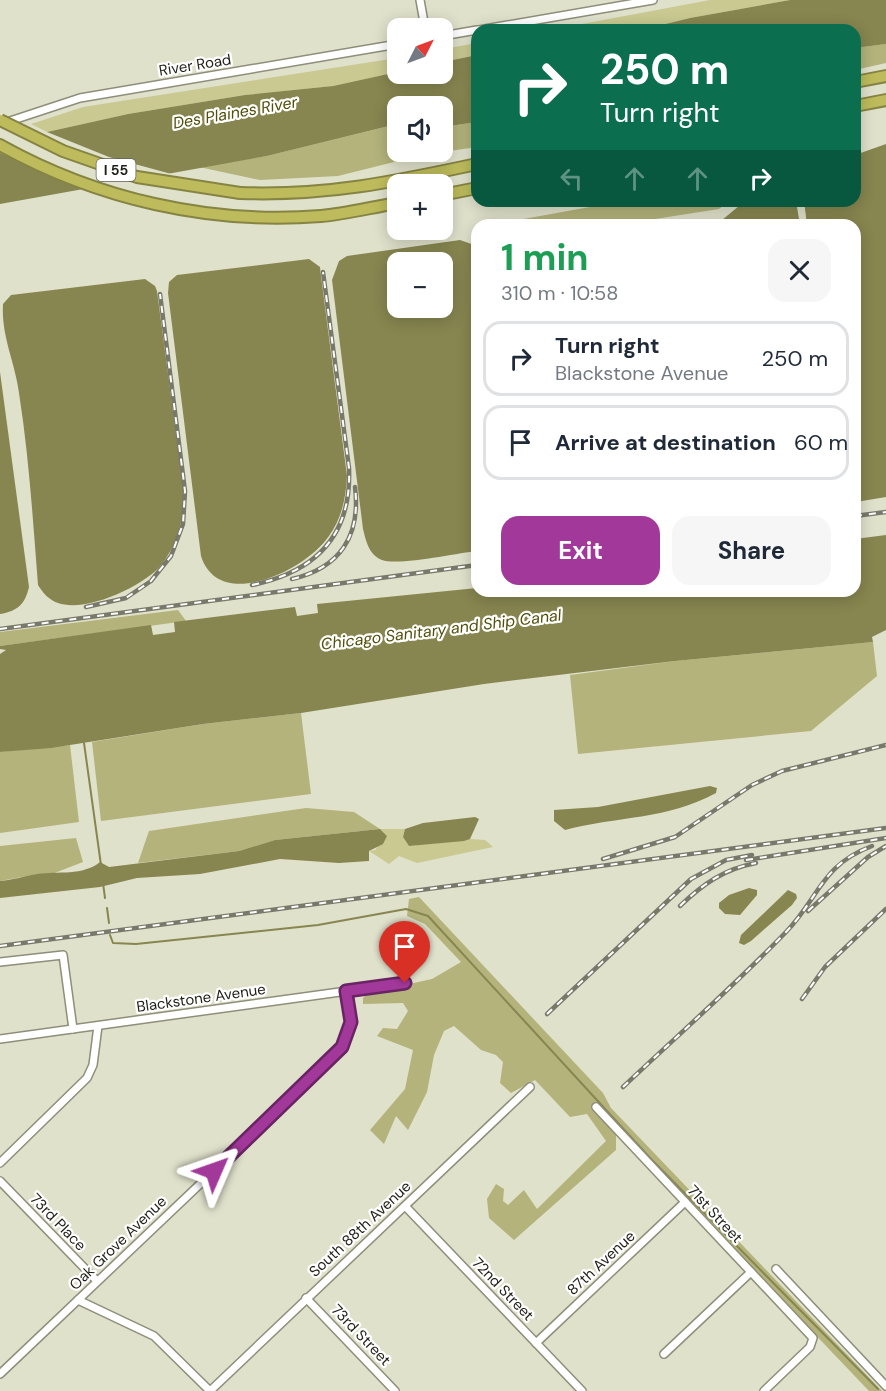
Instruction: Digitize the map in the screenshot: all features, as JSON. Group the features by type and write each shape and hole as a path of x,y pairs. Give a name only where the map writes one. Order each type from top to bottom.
{"highway":[{"path":"861,81 886,76"},
{"path":"861,105 886,100"},
{"name":"I 55","path":"0,122 63,151 137,177 240,193 326,192 371,186 471,165"},
{"name":"I 55","path":"0,146 32,163 125,197 235,217 321,216 387,205"},
{"path":"453,193 471,189"}],"street":[{"path":"420,0 423,18"},
{"path":"513,24 653,0"},
{"path":"453,34 471,31"},
{"name":"River Road","path":"0,122 80,98 387,46"},
{"path":"0,962 63,955 73,1029"},
{"name":"Blackstone Avenue","path":"0,1039 405,983"},
{"name":"Oak Grove Avenue","path":"0,1374 336,1055 346,1038 351,1022 346,991"},
{"path":"0,1163 73,1096 87,1078 93,1065 98,1026"},
{"name":"South 88th Avenue","path":"210,1391 530,1087"},
{"name":"71st Street","path":"596,1107 813,1341 764,1391"},
{"name":"73rd Place","path":"0,1181 97,1281"},
{"name":"87th Avenue","path":"536,1343 685,1202"},
{"name":"72nd Street","path":"405,1206 582,1391"},
{"path":"776,1269 886,1386"},
{"path":"664,1354 751,1272"},
{"name":"73rd Street","path":"306,1298 395,1391"},
{"path":"78,1300 154,1336 210,1391"}],"green space":[{"path":"710,0 790,0 666,24 582,24"},
{"path":"471,44 471,56 453,60 453,47"},
{"path":"886,44 886,63 861,69 861,47"},
{"path":"387,60 387,74 333,86 245,95 128,114 47,132 31,124 83,107"},
{"path":"471,123 471,148 453,150 453,126"},
{"path":"387,126 387,162 394,162 338,176 260,180 199,167 267,156"},
{"path":"590,207 722,207 655,219 524,219"},
{"path":"178,610 186,621 0,646 0,632"},
{"path":"873,642 877,676 811,731 578,754 570,675 675,661"},
{"path":"301,713 311,794 101,821 92,742 203,724"},
{"path":"70,745 79,822 0,833 0,752"},
{"path":"306,808 354,812 380,829 275,840 239,851 138,863 149,831"},
{"path":"380,829 405,829 403,837 409,846 470,839 485,840 493,847 417,863 399,856 389,864 369,851 375,850 387,836"},
{"path":"76,838 83,862 52,874 38,874 0,881 0,846"},
{"path":"419,897 603,1093 611,1108 882,1391 869,1391 623,1133 616,1133 616,1150 514,1240 489,1218 487,1199 496,1184 504,1189 503,1201 508,1205 524,1190 537,1209 606,1141 587,1114 570,1117 535,1080 511,1093 500,1083 503,1062 496,1055 481,1050 454,1026 444,1031 434,1055 427,1092 408,1130 396,1116 384,1144 370,1130 405,1089 413,1050 377,1036 383,1028 397,1029 408,1011 403,1003 363,1004 363,998 368,993 432,979 461,962 425,924 407,916 409,899"}],"water":[{"path":"790,0 886,0 886,44 861,47 861,24 666,24"},
{"name":"Des Plaines River","path":"471,56 471,123 453,126 453,96 387,96 387,126 267,156 0,204 0,138 47,132 128,114 245,95 333,86 387,74 387,84 453,84 453,60"},
{"path":"886,144 886,497 861,501 861,219 806,219 805,207 861,207 861,153"},
{"path":"738,207 797,207 799,219 723,219"},
{"path":"460,240 471,244 471,552 390,561 378,558 369,547 363,529 332,280 339,261 347,256"},
{"path":"309,259 320,267 347,476 346,492 337,522 329,536 318,549 302,561 263,580 243,584 225,582 211,573 201,556 168,293 169,282 177,275"},
{"path":"145,279 155,286 157,291 184,494 179,530 162,564 143,581 99,601 70,605 58,603 46,596 38,585 25,441 17,382 4,327 3,304 11,295"},
{"path":"0,372 29,587 20,606 0,614"},
{"name":"Chicago Sanitary and Ship Canal","path":"886,535 886,630 872,637 873,642 675,661 484,684 301,713 203,724 51,748 0,752 0,654 6,650 0,649 0,646 151,625 153,635 175,632 174,622 295,607 297,616 318,613 317,604 471,589 471,597 861,597 861,538"},
{"path":"710,786 717,788 716,793 697,802 660,813 565,830 554,821 554,810 598,807"},
{"path":"475,817 479,819 470,839 464,841 409,846 403,837 405,829 423,823"},
{"path":"380,829 387,836 383,844 369,851 369,861 339,863 280,859 200,874 137,878 100,887 0,898 0,881 37,874 78,871 100,862 109,867 239,851 275,840"},
{"path":"749,888 757,890 757,895 740,915 725,914 719,908 719,903 729,895"},
{"path":"788,890 796,894 797,898 792,905 751,941 744,945 739,943 741,935"}],"pier":[{"path":"42,130 109,157 175,175 87,192 0,153 0,135"}],"waterway":[{"path":"84,743 101,865"},
{"path":"103,883 105,898"},
{"path":"107,908 109,923"},
{"path":"110,935 113,943 136,944 318,925 406,909 428,916 651,1159 878,1389"}],"railway":[{"path":"252,585 294,571 311,560 325,547 344,513 349,468 323,272"},
{"path":"86,607 126,598 151,581 171,556 183,524 185,491 160,294"},
{"path":"292,579 323,567 344,547 354,520 355,487"},
{"path":"861,515 886,512"},
{"path":"0,629 471,566"},
{"path":"603,859 675,837 752,785 782,771 886,745"},
{"path":"0,946 886,828"},
{"path":"746,860 886,838"},
{"path":"623,1087 786,932 831,873 855,854 872,846"},
{"path":"808,911 868,857 886,846"},
{"path":"547,1014 691,879 726,860 752,855"},
{"path":"680,906 715,878 734,869 756,863"},
{"path":"802,999 825,967 886,909"}],"route":[{"path":"214,1171 342,1047 351,1022 346,991 405,983"}]}
